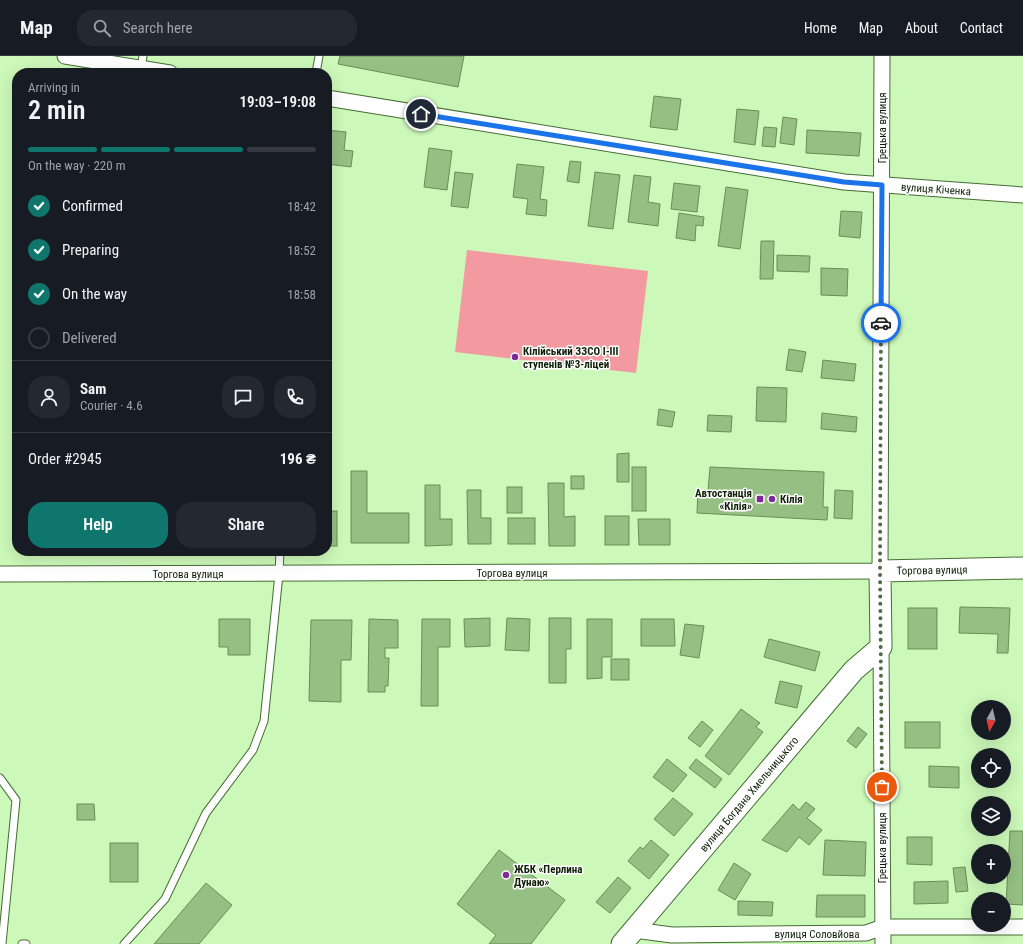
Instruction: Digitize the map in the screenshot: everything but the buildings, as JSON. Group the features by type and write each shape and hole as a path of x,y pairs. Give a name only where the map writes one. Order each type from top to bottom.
{"main road":[{"name":"Торгова вулиця","path":"880,571 1023,568"},
{"name":"Грецька вулиця","path":"880,571 881,647"},
{"name":"вулиця Богдана Хмельницького","path":"628,937 854,670 881,647"}],"street":[{"path":"65,56 142,62 157,68"},
{"name":"Грецька вулиця","path":"880,571 882,56"},
{"name":"вулиця Кіченка","path":"332,99 844,182 1023,195"},
{"name":"Торгова вулиця","path":"0,574 880,571"},
{"name":"Грецька вулиця","path":"881,647 883,944"},
{"name":"вулиця Соловйова","path":"628,937 672,935 858,934 883,927 1023,927"}],"lane":[{"path":"317,68 319,56"},
{"path":"124,944 165,899 206,813 253,750 264,721 280,556"},
{"path":"0,778 16,800 2,944"}],"shaded area":[{"path":"467,250 648,271 636,373 455,352"}],"way so far":[{"path":"881,323 880,571 882,787"}],"place":[{"name":"Кілійський ЗЗСО І-ІІІ ступенів №3-ліцей","path":"515,357"},
{"name":"Автостанція «Кілія»","path":"760,499"},
{"name":"Кілія","path":"772,499"},
{"name":"ЖБК «Перлина Дунаю»","path":"506,875"}],"route":[{"path":"421,114 844,182 882,185 881,323"}]}
